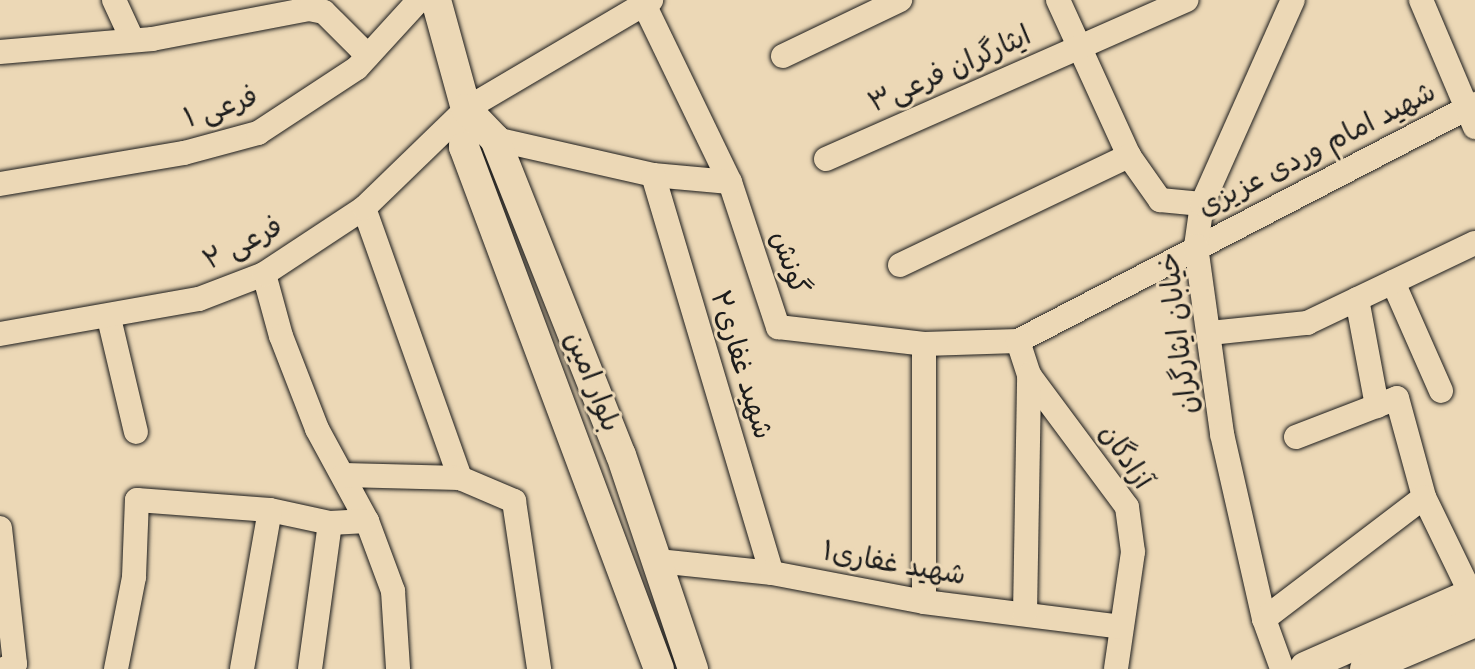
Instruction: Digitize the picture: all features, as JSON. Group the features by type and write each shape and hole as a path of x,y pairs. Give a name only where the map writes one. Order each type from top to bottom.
{"main road":[{"name":"بلوار امین","path":"436,0 466,109 464,147 659,669"},
{"name":"بلوار امین","path":"466,109 495,139 658,561 693,669"},
{"path":"1293,668 1474,602"},
{"path":"1365,669 1474,602"}],"street":[{"path":"114,0 132,39"},
{"name":"فرعی ۱","path":"0,184 184,153 258,133 368,56 419,0"},
{"path":"783,56 900,0"},
{"path":"1058,0 1129,156 1160,200 1202,204"},
{"name":"ایثارگران فرعی۳","path":"826,159 1080,44 1187,0"},
{"name":"خیابان ایثارگران","path":"1293,0 1202,204 1196,246 1222,434 1264,619 1293,668"},
{"path":"1421,0 1471,113"},
{"name":"فرعی ۲","path":"0,334 109,318 199,299 264,274 364,208 466,109 646,1"},
{"name":"گونش","path":"646,1 730,182 778,327 924,344 1018,341"},
{"path":"0,52 132,39 309,9 324,12 368,56"},
{"name":"شهید امام وردی عزیزی","path":"1018,341 1196,246 1471,113"},
{"path":"495,139 653,175 730,182"},
{"path":"900,265 1129,156"},
{"name":"شهید غفاری۲","path":"653,175 772,573"},
{"path":"364,208 460,478"},
{"path":"1210,333 1307,323 1475,243"},
{"path":"264,274 317,429 367,521 393,591 398,669"},
{"path":"1393,282 1441,391"},
{"path":"1357,299 1377,406"},
{"path":"109,318 136,432"},
{"name":"آزادگان","path":"1018,341 1029,375 1127,507 1133,552 1116,669"},
{"path":"924,344 924,602"},
{"path":"1025,614 1029,375"},
{"path":"1296,437 1397,398 1424,497 1474,602"},
{"path":"344,475 460,478 514,501 539,669"},
{"path":"1264,619 1424,497"},
{"path":"116,669 134,577 137,500 270,510 330,523 367,521"},
{"path":"242,669 270,510"},
{"path":"310,669 330,523"},
{"path":"0,528 15,664 4,669"},
{"name":"شهید غفاری۱","path":"658,561 772,573 924,602 1121,627"}]}
